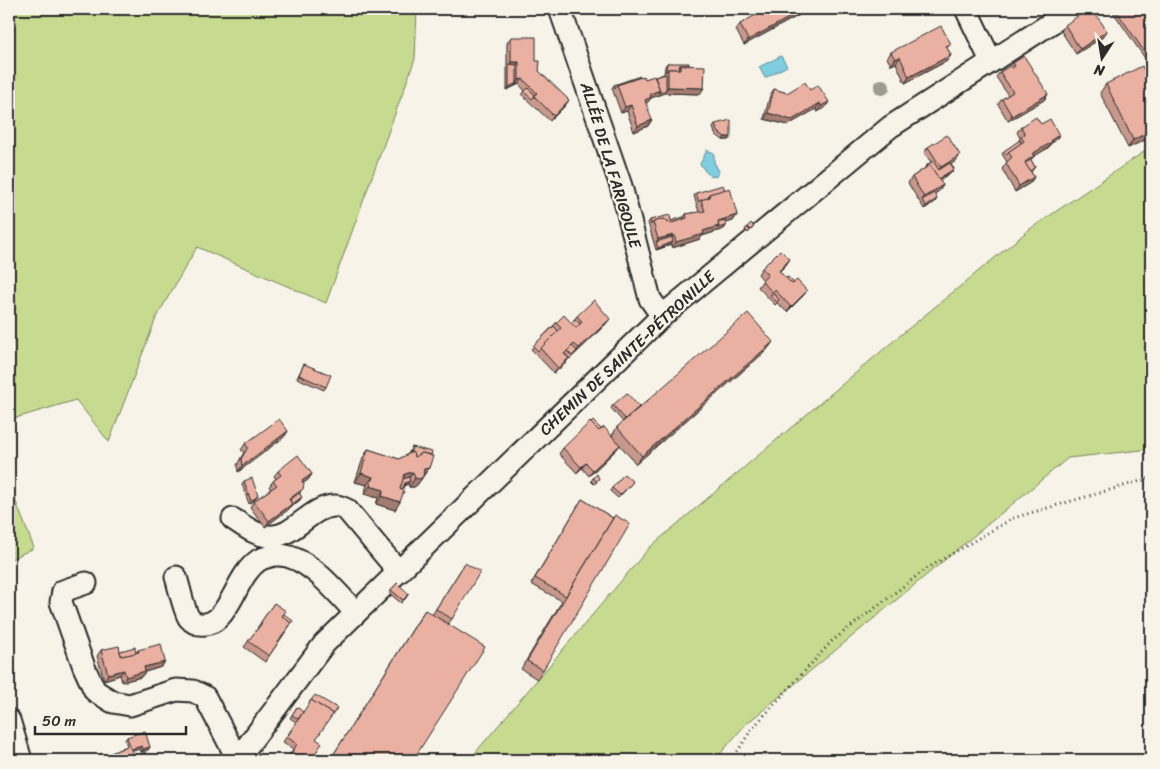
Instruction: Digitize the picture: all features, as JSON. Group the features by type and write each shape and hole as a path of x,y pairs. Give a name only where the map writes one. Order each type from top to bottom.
{"street":[{"path":"966,9 991,62"},
{"name":"CHEMIN DE SAINTE-PÉTRONILLE","path":"237,760 324,644 662,316 890,127 1073,9"},
{"name":"ALLÉE DE LA FARIGOULE","path":"561,12 619,181 650,299 662,316"},
{"path":"233,519 249,530 269,536 284,534 323,508 337,506 347,510 399,572"},
{"path":"176,578 188,617 197,624 207,624 219,617 248,572 260,560 277,555 300,560 320,575 356,613"},
{"path":"86,583 63,592 61,602 84,667 96,691 113,702 130,705 176,690 193,691 204,697 237,760"},
{"path":"9,720 20,760"}],"path":[{"path":"732,760 751,730 832,641 926,569 1013,518 1151,478"}],"green space":[{"path":"9,9 417,9 415,59 326,303 197,247 156,318 109,442 76,400 9,420"},
{"path":"1151,147 1151,449 1068,458 745,725 715,760 469,760 650,547 897,338 1030,229"},
{"path":"9,484 34,548 9,560"}],"water":[{"path":"781,56 787,66 765,78 759,67"},
{"path":"707,150 714,153 714,162 719,171 717,176 714,177 709,175 700,164"}],"building":[{"path":"766,9 805,9 748,40 740,24"},
{"path":"1088,9 1092,9 1107,31 1080,49 1065,25"},
{"path":"1115,9 1151,9 1151,61"},
{"path":"941,26 951,44 946,46 951,55 909,77 900,57 895,59 891,52"},
{"path":"511,37 536,37 536,61 540,61 539,71 569,100 554,116 534,96 537,93 523,79 519,80 519,62 511,62"},
{"path":"1024,56 1048,94 1012,116 1002,99 1013,92 1000,72 1011,65 1012,68 1015,66 1013,63"},
{"path":"667,63 689,63 689,65 680,65 678,69 668,69 666,72"},
{"path":"509,64 517,65 517,83 509,87"},
{"path":"680,65 705,66 704,88 668,87 668,69 680,69"},
{"path":"1142,66 1151,85 1151,131 1133,140 1106,84"},
{"path":"666,74 666,90 658,93 660,90 655,77"},
{"path":"640,76 617,85 615,88 614,85"},
{"path":"644,76 645,79 654,76 660,90 650,94 651,97 645,100 652,120 638,126 631,105 625,107 617,85"},
{"path":"805,82 810,90 818,85 829,102 821,106 820,103 792,120 768,113 774,89 787,93"},
{"path":"528,88 535,95 532,99 524,92"},
{"path":"1036,117 1041,124 1050,119 1059,135 1051,140 1052,142 1032,154 1034,156 1025,162 1034,177 1019,186 1006,163 1012,157 1008,152 1024,141 1021,137 1025,134 1021,127"},
{"path":"731,120 731,137 725,137 717,131 715,124"},
{"path":"947,135 960,155 941,167 928,147"},
{"path":"1020,140 1021,143 1006,155 1004,151"},
{"path":"1031,160 1035,167 1030,171 1025,163"},
{"path":"933,161 939,170 950,163 954,169 938,179 930,165 926,166"},
{"path":"930,165 943,185 924,197 912,177"},
{"path":"723,185 725,190 709,194 708,198 699,202 696,193"},
{"path":"730,188 737,215 718,221 719,226 703,231 704,234 676,242 674,235 658,239 653,222 664,219 671,223 687,218 686,214 705,211 701,200 710,197 709,194"},
{"path":"934,193 937,199 926,206 922,200"},
{"path":"670,215 671,221 684,217 684,219 671,223 664,219 653,222 651,225 650,220"},
{"path":"725,221 726,226 717,228 719,226 718,223"},
{"path":"751,223 754,227 750,230 747,227"},
{"path":"672,237 673,242 658,248 656,242"},
{"path":"780,250 790,259 779,271 792,284 797,280 807,291 791,307 775,290 772,292 762,281 768,275 762,268"},
{"path":"788,277 794,283 792,284 786,278"},
{"path":"773,293 779,300 777,302 770,295"},
{"path":"594,300 610,319 579,348 574,344 564,354 569,358 558,368 540,348 561,328 556,323 564,315 576,328 582,322 577,316"},
{"path":"748,313 773,342 642,456 617,427"},
{"path":"575,319 580,324 576,328 571,323"},
{"path":"554,326 558,331 538,351 533,346"},
{"path":"572,346 577,351 572,356 567,351"},
{"path":"304,364 331,375 326,387 299,375"},
{"path":"627,393 639,407 625,419 613,405"},
{"path":"279,419 288,431 242,466 241,459 248,447 245,444"},
{"path":"593,421 601,429 599,431 591,423"},
{"path":"590,422 599,431 604,427 620,445 593,470 586,463 581,467 563,448"},
{"path":"412,447 432,452 431,455 422,453 415,457 412,452 410,453"},
{"path":"368,449 399,459 412,452 415,457 422,453 433,456 429,468 424,469 423,477 415,478 413,472 405,474 400,489 404,491 400,502 382,496 384,490 370,486 373,477 361,473"},
{"path":"298,455 312,474 302,481 304,484 303,489 289,499 292,504 269,521 254,501 277,485 273,481 281,475 278,471"},
{"path":"597,474 599,479 596,481 593,478"},
{"path":"624,474 633,482 620,495 612,488"},
{"path":"409,477 410,481 405,483 402,490 400,489 403,479"},
{"path":"252,478 258,496 251,501 244,481"},
{"path":"299,493 302,497 290,506 292,504 290,500"},
{"path":"582,499 613,518 566,596 535,578"},
{"path":"615,515 630,524 543,670 527,661"},
{"path":"465,563 480,572 452,619 436,609"},
{"path":"397,583 409,594 403,600 391,590"},
{"path":"274,603 286,611 282,616 291,623 269,656 248,641"},
{"path":"425,610 485,647 413,760 330,760"},
{"path":"284,614 293,621 290,625 291,623 282,616"},
{"path":"161,644 165,662 144,667 145,671 126,677 124,670 108,674 101,650 119,646 121,656"},
{"path":"135,647 136,653 121,656 120,651"},
{"path":"315,695 337,708 333,714 311,700"},
{"path":"311,700 333,714 316,739 322,743 315,754 318,756 316,760 303,760 292,752 297,744 287,737"},
{"path":"297,707 303,712 298,719 292,715"},
{"path":"145,731 150,747 143,749 142,746 131,749 127,737"},
{"path":"129,745 134,757 145,752 148,760 112,760 109,754"}]}
